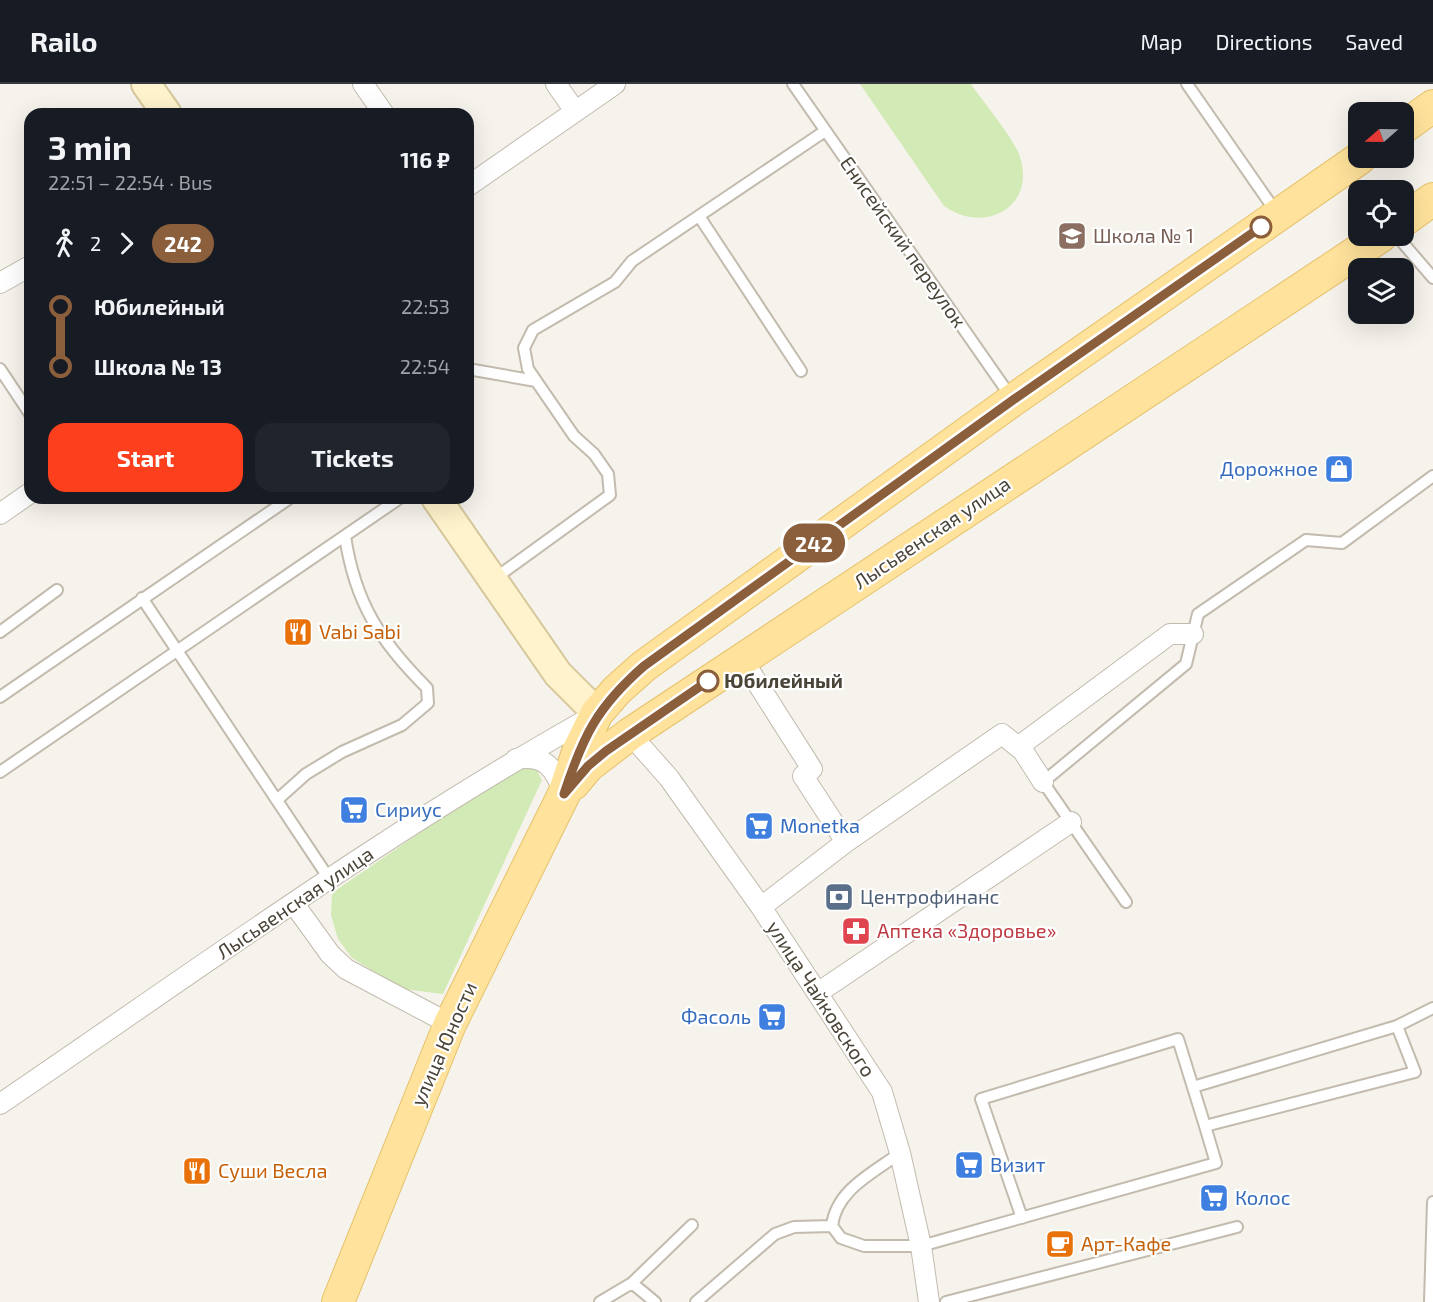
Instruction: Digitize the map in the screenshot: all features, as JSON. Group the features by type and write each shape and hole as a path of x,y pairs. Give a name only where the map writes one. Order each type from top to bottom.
{"main road":[{"path":"1414,120 1433,106"},
{"name":"Лысьвенская улица","path":"564,794 578,752 597,713 617,690 644,666 1013,400 1348,166"},
{"path":"1414,213 1433,199"},
{"name":"Лысьвенская улица","path":"564,794 588,766 630,734 1366,246"},
{"path":"597,713 630,734"},
{"name":"улица Юности","path":"338,1302 450,1024 564,794"}],"street":[{"path":"146,84 162,108"},
{"path":"363,84 380,108"},
{"path":"556,84 575,111"},
{"path":"474,182 615,84"},
{"path":"0,283 24,269"},
{"path":"0,514 24,497"},
{"path":"440,504 558,674 597,713"},
{"path":"1018,747 1170,634 1193,634"},
{"path":"742,659 812,769 803,776 846,842"},
{"name":"Лысьвенская улица","path":"0,1104 425,815 597,713"},
{"name":"улица Чайковского","path":"630,734 669,778 760,907 819,992 882,1092 900,1153 921,1246 929,1302"},
{"path":"760,907 846,842 1002,734 1018,747 1043,782"},
{"path":"516,759 531,756 542,760 552,769 564,794"},
{"path":"819,992 1071,822"},
{"path":"294,904 330,954 346,969 450,1024"}],"lane":[{"name":"Енисейский переулок","path":"793,84 1013,400"},
{"path":"1187,84 1278,215"},
{"path":"492,581 610,495 608,474 594,454 574,436 528,369 524,348 532,330 615,282 632,261 825,131"},
{"path":"699,216 801,372"},
{"path":"1405,246 1433,278"},
{"path":"0,369 24,405"},
{"path":"474,370 536,381"},
{"path":"1126,902 1043,782 1186,664 1198,615 1306,540 1342,543 1433,476"},
{"path":"0,697 281,504"},
{"path":"0,772 391,504"},
{"path":"277,800 306,774 342,753 402,725 428,703 427,688 402,663 358,596 350,570 345,536"},
{"path":"0,632 57,590"},
{"path":"142,598 330,880"},
{"path":"1193,1087 1397,1026 1433,1008"},
{"path":"1205,1126 1415,1072 1397,1026"},
{"path":"900,1153 846,1193 834,1212 832,1226 842,1238 864,1246 921,1246 1022,1218 1216,1163 1178,1039 981,1099 1022,1218"},
{"path":"1430,1302 1433,1202"},
{"path":"600,1302 632,1283 692,1225"},
{"path":"696,1302 775,1234 794,1227 832,1226"},
{"path":"946,1302 1237,1227"},
{"path":"632,1283 655,1302"}],"green space":[{"path":"860,84 971,84 1005,130 1020,157 1023,175 1021,190 1014,202 1003,211 975,218 944,206"},
{"path":"533,764 542,780 443,994 403,989 352,958 338,939 331,915 332,893 517,766"}],"bus line":[{"name":"242","path":"708,681 606,751 588,766 564,794 578,752 597,713 617,690 644,666 1013,400 1261,227"}],"place":[{"name":"Школа № 1","path":"1072,236"},
{"name":"Дорожное","path":"1339,469"},
{"name":"Vabi Sabi","path":"298,632"},
{"name":"Юбилейный","path":"708,681"},
{"name":"Сириус","path":"354,810"},
{"name":"Monetka","path":"759,826"},
{"name":"Центрофинанс","path":"839,897"},
{"name":"Аптека «Здоровье»","path":"856,931"},
{"name":"Фасоль","path":"772,1017"},
{"name":"Визит","path":"969,1165"},
{"name":"Суши Весла","path":"197,1171"},
{"name":"Колос","path":"1214,1198"},
{"name":"Арт-Кафе","path":"1060,1244"}]}
